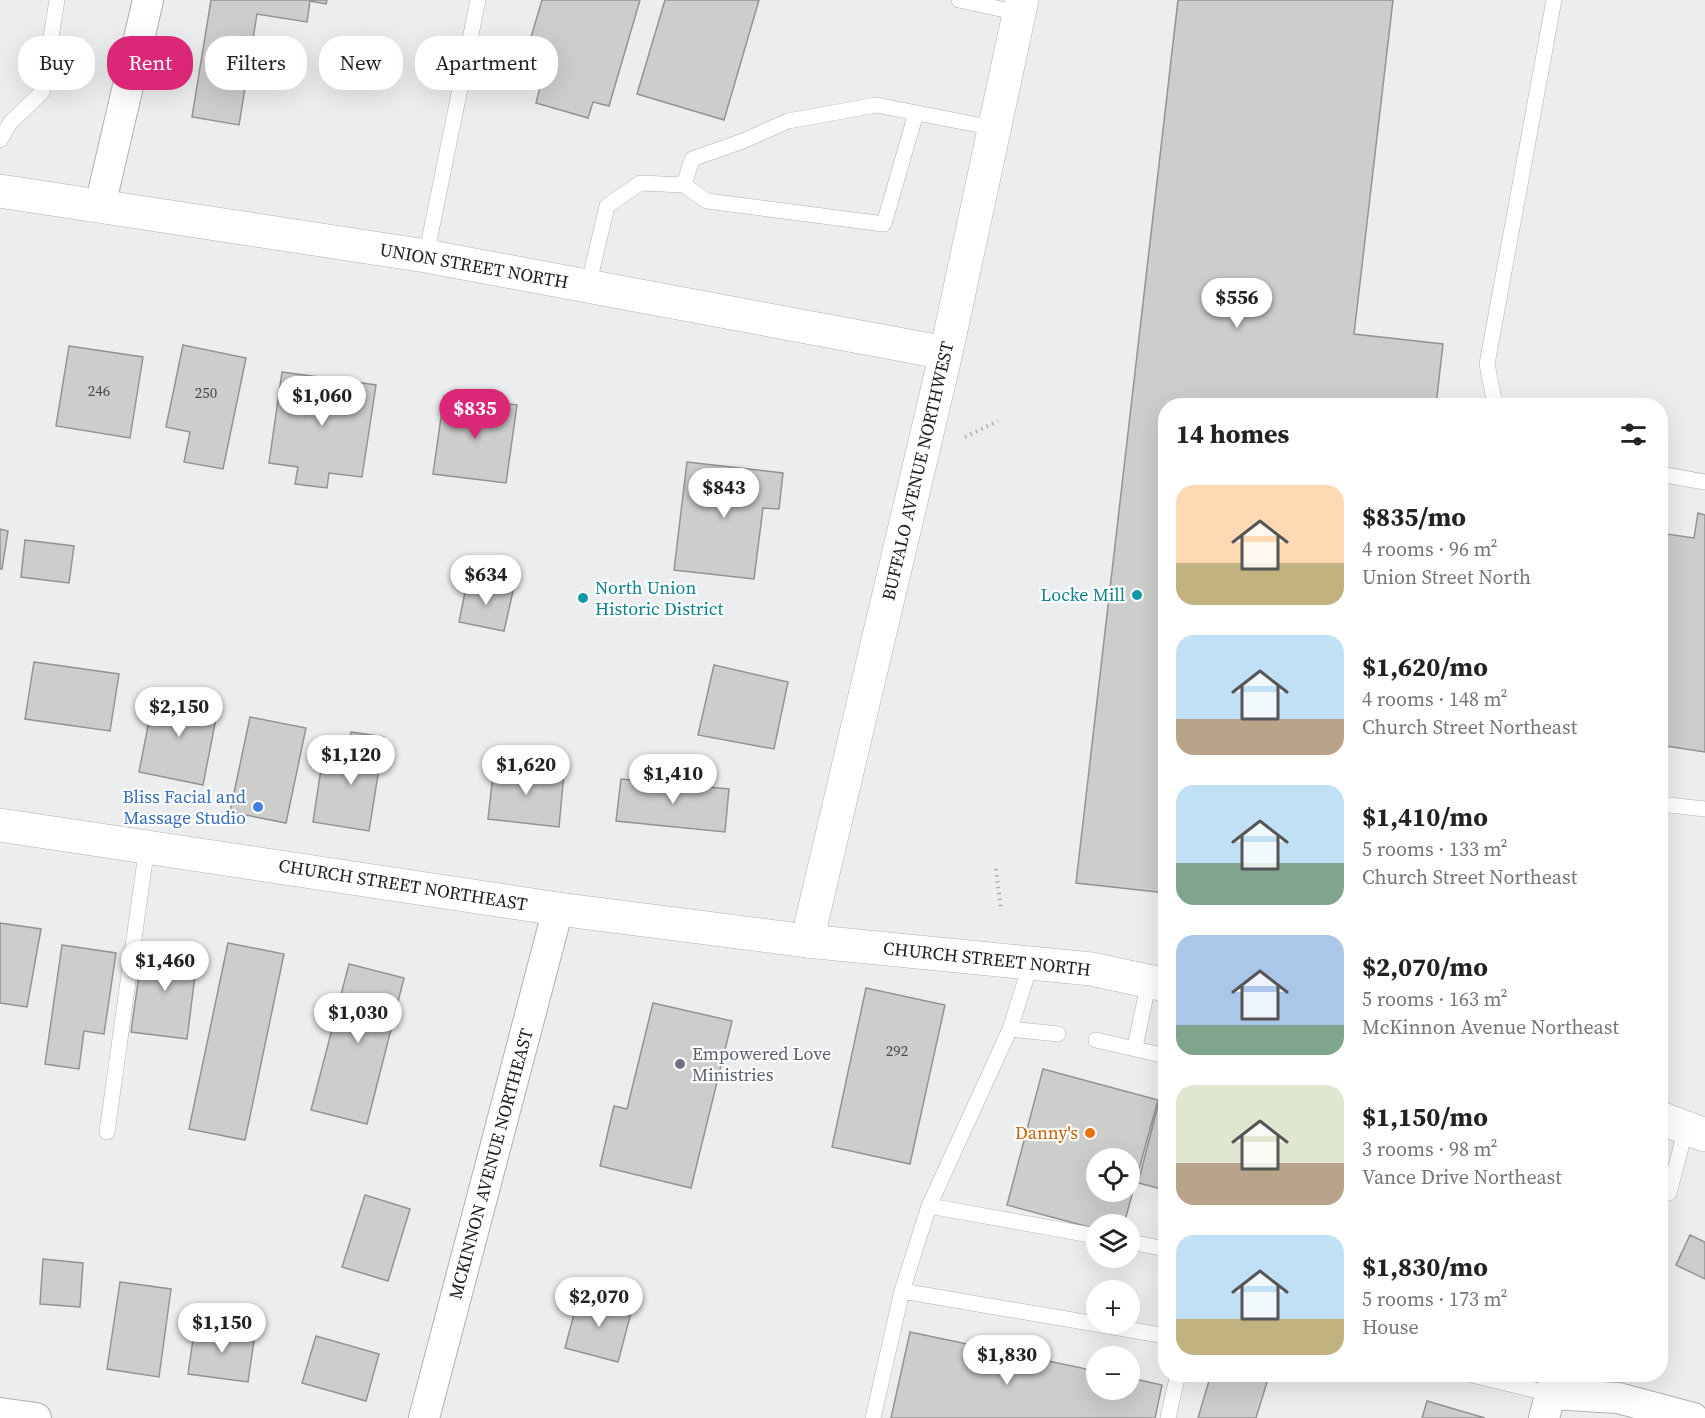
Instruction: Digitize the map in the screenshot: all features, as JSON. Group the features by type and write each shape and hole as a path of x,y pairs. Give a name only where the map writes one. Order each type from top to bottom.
{"street":[{"path":"100,206 148,0"},
{"name":"BUFFALO AVENUE NORTHWEST","path":"807,940 946,353 1020,7"},
{"name":"UNION STREET NORTH","path":"0,191 426,256 946,353"},
{"name":"CHURCH STREET NORTHEAST","path":"0,825 558,909 807,940"},
{"name":"MCKINNON AVENUE NORTHEAST","path":"424,1418 558,909"},
{"name":"CHURCH STREET NORTH","path":"807,940 1091,969 1157,983"},
{"path":"1550,1395 1617,1398 1693,1418"},
{"path":"0,1413 36,1418"}],"lane":[{"path":"0,140 10,123 42,92 57,0"},
{"path":"426,256 478,0"},
{"path":"959,0 1020,7"},
{"path":"1494,398 1487,364 1554,0"},
{"path":"684,184 692,159 743,141 788,121 876,105 994,128"},
{"path":"588,287 607,206 640,183 684,184 707,201 884,224 916,113"},
{"path":"1668,475 1705,482"},
{"path":"1668,805 1705,809"},
{"path":"107,1132 147,846"},
{"path":"873,1418 902,1291 930,1206 1010,1029 1031,963"},
{"path":"1135,1047 1157,983"},
{"path":"1010,1029 1058,1034"},
{"path":"1096,1040 1158,1054"},
{"path":"1668,1193 1684,1127"},
{"path":"930,1206 1086,1234"},
{"path":"1140,1244 1158,1247"},
{"path":"902,1291 1158,1335"},
{"path":"1168,1418 1176,1382"},
{"path":"1499,1382 1550,1395"}],"path":[{"path":"965,437 998,421"},
{"path":"996,869 1001,910"}],"building":[{"path":"211,0 327,0 326,4 310,1 307,22 257,14 253,36 205,36"},
{"path":"542,0 640,0 609,106 593,102 588,118 536,103 539,90 558,90 558,36 531,36"},
{"path":"665,0 759,0 724,120 637,94"},
{"name":"Locke Mill","path":"1178,0 1393,0 1354,334 1443,344 1437,398 1158,398 1158,892 1076,883"},
{"path":"205,37 205,90 245,90 239,125 192,117"},
{"path":"183,345 246,358 223,469 184,462 190,432 166,427"},
{"path":"69,346 143,357 130,438 56,426"},
{"path":"282,372 376,385 362,477 329,473 327,488 295,484 298,467 269,463"},
{"path":"444,396 517,405 506,483 433,474"},
{"path":"687,462 783,473 779,509 763,508 754,579 674,570"},
{"path":"1698,513 1705,515 1705,752 1668,746 1668,534 1694,538"},
{"path":"0,529 8,531 2,569 0,569"},
{"path":"25,540 74,546 69,583 21,577"},
{"path":"467,582 513,591 504,631 459,622"},
{"path":"34,662 119,674 110,731 25,719"},
{"path":"714,665 788,682 774,749 698,735"},
{"path":"155,690 219,703 203,785 139,772"},
{"path":"250,717 306,728 286,823 230,812"},
{"path":"351,732 384,737 369,831 313,822 321,769 345,773"},
{"path":"494,766 564,773 559,827 488,819"},
{"path":"621,779 729,789 725,832 616,821"},
{"path":"0,923 41,929 27,1007 0,1003"},
{"path":"228,943 284,954 245,1140 189,1129"},
{"path":"62,945 116,953 104,1034 84,1031 79,1069 45,1064"},
{"path":"143,946 198,952 187,1039 131,1032"},
{"path":"349,964 404,978 367,1124 311,1110"},
{"path":"866,988 945,1005 910,1164 832,1147"},
{"name":"Empowered Love Ministries","path":"653,1003 732,1021 691,1188 600,1166 614,1106 627,1109"},
{"path":"1043,1069 1158,1100 1140,1166 1140,1148 1086,1148 1086,1202 1130,1202 1127,1214 1086,1214 1086,1226 1007,1205"},
{"path":"1158,1106 1158,1188 1140,1184 1140,1175"},
{"path":"365,1195 410,1209 388,1281 342,1267"},
{"path":"1690,1235 1705,1242 1705,1279 1676,1265"},
{"path":"43,1259 83,1263 80,1307 40,1304"},
{"path":"120,1282 171,1289 159,1377 107,1369"},
{"path":"579,1295 632,1309 618,1362 565,1348"},
{"path":"195,1325 255,1333 248,1382 188,1374"},
{"path":"910,1332 1086,1369 1086,1400 1140,1400 1140,1380 1162,1385 1155,1418 891,1418"},
{"path":"316,1336 379,1354 366,1401 302,1383"},
{"path":"1209,1382 1267,1382 1256,1418 1198,1418"},
{"path":"1427,1401 1485,1418 1422,1418"}],"place":[{"name":"Locke Mill","path":"1137,595"},
{"name":"North Union Historic District","path":"583,598"},
{"name":"Bliss Facial and Massage Studio","path":"258,807"},
{"name":"Empowered Love Ministries","path":"680,1064"},
{"name":"Danny's","path":"1090,1133"}]}
